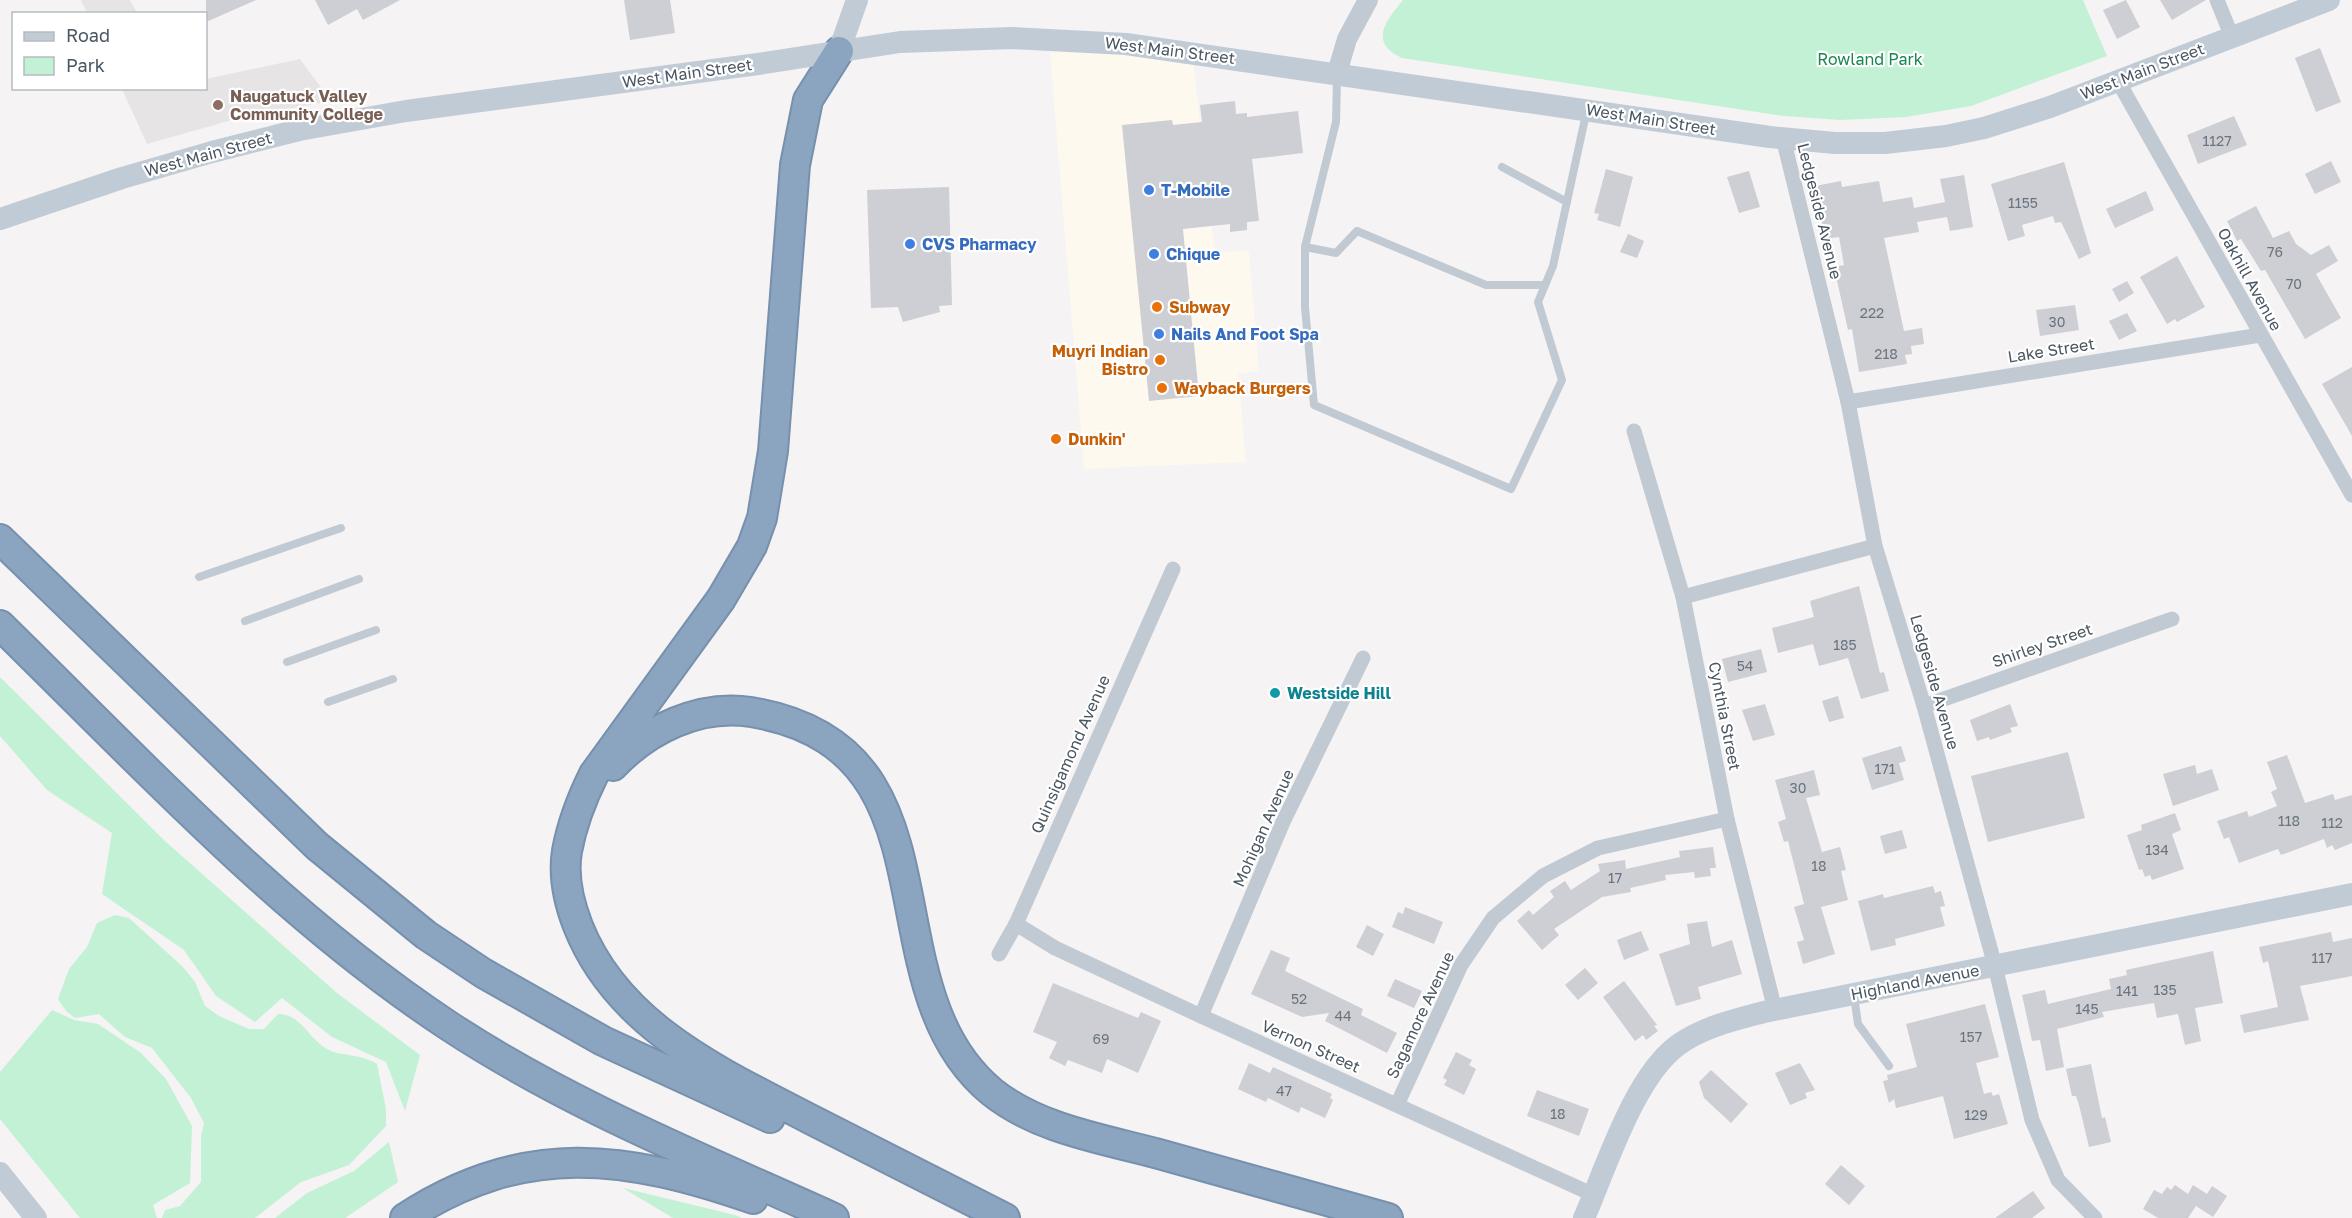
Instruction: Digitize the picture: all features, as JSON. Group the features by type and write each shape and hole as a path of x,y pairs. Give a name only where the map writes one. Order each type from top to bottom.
{"highway":[{"path":"839,51 808,100 795,165 773,451 762,518 752,546 721,599 594,774 580,803 567,850 567,888 586,946 603,974 647,1022 675,1045 734,1080 1005,1218"},
{"path":"0,539 317,846 426,935 483,973 603,1041 990,1218"},
{"path":"0,625 276,892 399,991 512,1064 577,1099 834,1218"},
{"path":"567,850 584,804 602,777 623,756 662,728 693,716 744,711 773,716 800,725 825,738 848,755 866,774 880,798 891,824 925,973 939,1019 955,1052 991,1091 1012,1106 1065,1128 1388,1218"},
{"path":"405,1218 438,1199 495,1176 551,1164 579,1161 628,1165 673,1173 808,1218"}],"main road":[{"path":"839,51 857,0"},
{"name":"West Main Street","path":"0,219 173,163 337,122 914,40 1053,39 1158,48 1784,138 1860,144 1900,142 1946,136 2018,118 2330,0"},
{"name":"Highland Avenue","path":"1584,1218 1638,1095 1664,1057 1685,1041 1708,1029 1775,1010 2352,894"},
{"path":"0,1173 36,1218"}],"street":[{"path":"1337,73 1347,39 1368,0"},
{"path":"2217,0 2232,37"},
{"name":"Oakhill Avenue","path":"2118,81 2352,495"},
{"name":"Ledgeside Avenue","path":"1784,138 1848,402 1875,546 1924,706 1995,966 2032,1120 2058,1180 2095,1218"},
{"name":"Lake Street","path":"1848,402 2260,334"},
{"name":"Cynthia Street","path":"1634,432 1683,597 1727,819 1775,1010"},
{"path":"1683,597 1875,546"},
{"name":"Quinsigamond Avenue","path":"999,954 1016,924 1173,569"},
{"name":"Shirley Street","path":"1924,706 2172,619"},
{"name":"Mohigan Avenue","path":"1201,1016 1283,822 1363,658"},
{"name":"Sagamore Avenue","path":"1397,1105 1461,965 1492,918 1543,876 1598,848 1727,819"},
{"name":"Vernon Street","path":"1016,924 1055,948 1594,1195"}],"lane":[{"path":"1337,73 1335,122 1305,247 1305,307 1314,405 1511,489 1562,380 1538,302 1553,266 1587,109"},
{"path":"1502,167 1567,202"},
{"path":"1305,247 1336,253 1357,231 1486,285 1545,285"},
{"path":"199,578 341,528"},
{"path":"245,621 359,579"},
{"path":"287,662 376,630"},
{"path":"328,702 393,679"},
{"path":"1853,994 1858,1024 1889,1066"}],"shaded area":[{"path":"81,0 130,0 136,12 87,12"},
{"path":"1049,40 1192,51 1215,252 1249,251 1259,371 1238,374 1246,462 1084,469"},
{"name":"Naugatuck Valley Community College","path":"300,59 331,101 239,118 147,144 122,90 207,90 207,79"}],"green space":[{"name":"Rowland Park","path":"1403,0 2083,0 2107,56 1971,106 1906,117 1840,120 1784,116 1402,58 1385,45 1383,31 1386,23"},
{"path":"0,677 166,842 337,993 420,1055 405,1111 386,1062 332,1037 282,998 255,1022 216,996 184,950 102,894 112,833 47,790 0,736"},
{"path":"115,915 129,918 183,967 195,982 205,1006 219,1016 249,1029 264,1029 278,1014 286,1015 299,1022 327,1049 364,1058 377,1064 386,1109 386,1126 349,1165 301,1182 255,1218 162,1218 165,1210 180,1206 201,1182 201,1136 204,1123 191,1098 152,1048 125,1037 99,1014 75,1018 66,1011 58,999 69,969 87,947 97,923"},
{"path":"52,1010 74,1020 98,1024 141,1053 166,1079 192,1126 190,1183 153,1205 157,1218 80,1218 0,1119 0,1072"},
{"path":"389,1142 398,1182 345,1218 275,1218 307,1193 354,1171"},
{"path":"623,1188 735,1215 742,1218 673,1218"}],"building":[{"path":"206,0 256,0 207,22"},
{"path":"315,0 400,0 363,20 357,9 328,25"},
{"path":"624,0 670,0 675,33 630,40"},
{"path":"2126,0 2140,27 2117,39 2103,10"},
{"path":"2160,0 2206,0 2172,20"},
{"path":"2320,48 2341,102 2316,112 2295,58"},
{"path":"1235,101 1236,114 1247,113 1247,117 1298,111 1303,153 1252,159 1259,221 1247,222 1247,230 1230,232 1230,224 1183,229 1199,396 1149,401 1122,125 1172,120 1173,125 1202,122 1200,105"},
{"path":"2234,116 2247,145 2198,164 2187,135"},
{"path":"2331,161 2341,182 2315,194 2305,174"},
{"path":"2064,162 2091,253 2079,259 2061,222 2055,223 2053,216 2022,225 2025,236 2008,241 1991,184"},
{"path":"1606,169 1633,177 1620,227 1597,220 1599,214 1594,213"},
{"path":"1749,171 1760,207 1739,213 1727,177"},
{"path":"1964,175 1973,227 1950,231 1947,217 1917,222 1919,232 1884,238 1904,331 1922,328 1924,344 1911,346 1912,354 1905,355 1907,364 1859,372 1852,329 1848,330 1834,267 1844,265 1839,237 1825,239 1815,186 1841,181 1842,187 1879,181 1883,202 1912,197 1914,208 1945,202 1940,179"},
{"name":"CVS Pharmacy","path":"949,187 952,305 939,306 940,312 903,322 898,307 871,308 867,190"},
{"path":"2146,191 2154,210 2115,228 2106,209"},
{"path":"2256,206 2273,238 2289,231 2296,244 2311,255 2329,245 2338,261 2316,274 2341,318 2305,339 2265,270 2261,271 2241,239 2237,241 2227,221"},
{"path":"1628,234 1644,241 1637,258 1620,252"},
{"path":"2177,256 2205,307 2177,322 2175,319 2167,324 2140,277"},
{"path":"2127,281 2134,293 2119,302 2112,289"},
{"path":"2075,305 2079,330 2040,336 2036,310"},
{"path":"2127,313 2137,331 2119,340 2109,321"},
{"path":"2352,367 2352,436 2322,384"},
{"path":"1859,586 1880,673 1884,672 1889,691 1861,699 1848,658 1819,666 1813,644 1778,653 1772,628 1814,617 1810,601"},
{"path":"1761,649 1767,672 1728,682 1722,659"},
{"path":"1838,696 1844,718 1829,722 1822,701"},
{"path":"1765,704 1775,735 1753,741 1742,710"},
{"path":"2010,704 2018,726 2010,728 2012,732 1990,740 1989,737 1977,741 1970,720"},
{"path":"1901,746 1906,761 1899,763 1904,780 1872,790 1862,758"},
{"path":"2068,752 2085,818 1988,842 1971,776"},
{"path":"2287,755 2305,803 2333,794 2335,800 2352,795 2352,843 2335,850 2332,845 2327,848 2324,839 2281,855 2278,849 2239,863 2229,837 2224,839 2217,821 2247,811 2249,817 2277,806 2271,792 2277,789 2267,762"},
{"path":"2195,765 2197,774 2212,769 2219,790 2173,806 2163,774"},
{"path":"1814,770 1820,795 1806,798 1822,852 1840,847 1846,870 1841,871 1848,900 1821,907 1835,954 1803,964 1797,942 1804,940 1794,907 1804,904 1788,841 1784,842 1778,822 1786,819 1775,780"},
{"path":"2175,813 2181,830 2172,834 2184,869 2152,880 2150,875 2145,877 2142,869 2139,870 2127,835 2142,830 2141,825"},
{"path":"1902,830 1907,848 1885,854 1880,836"},
{"path":"1713,847 1716,868 1710,868 1711,876 1695,878 1694,872 1665,875 1666,880 1630,888 1631,892 1602,897 1554,929 1559,935 1542,950 1517,921 1529,910 1533,915 1554,897 1550,891 1565,881 1571,890 1600,871 1598,864 1625,860 1626,869 1680,857 1679,851"},
{"path":"1933,886 1935,893 1941,891 1945,906 1940,907 1945,926 1895,939 1896,945 1871,951 1858,901 1883,894 1884,898"},
{"path":"1405,907 1443,922 1434,944 1392,927 1398,912 1403,914"},
{"path":"1707,921 1712,947 1732,940 1742,974 1698,987 1701,999 1676,1006 1659,954 1690,944 1687,924"},
{"path":"1367,925 1384,934 1373,956 1356,947"},
{"path":"1641,931 1649,950 1624,960 1617,940"},
{"path":"2331,932 2333,942 2352,938 2352,976 2300,986 2309,1020 2244,1033 2240,1015 2278,1007 2268,961 2263,963 2259,947"},
{"path":"1271,950 1290,958 1285,971 1363,1009 1361,1015 1397,1033 1387,1053 1325,1021 1329,1013 1302,1017 1251,994"},
{"path":"2213,951 2223,1003 2195,1008 2201,1041 2185,1045 2178,1014 2157,1018 2154,1003 2102,1012 2104,1017 2057,1029 2064,1067 2046,1071 2040,1040 2032,1041 2022,995 2045,990 2048,1004 2111,989 2109,979 2127,975 2126,970"},
{"path":"1585,968 1598,983 1578,1000 1565,985"},
{"path":"1395,979 1422,991 1414,1008 1387,996"},
{"path":"1624,981 1657,1025 1654,1026 1658,1031 1646,1040 1643,1035 1635,1041 1603,997"},
{"path":"1053,983 1138,1018 1141,1012 1161,1021 1138,1073 1107,1059 1102,1073 1068,1060 1065,1066 1049,1058 1057,1042 1033,1032"},
{"path":"1985,1004 1999,1057 1976,1063 1984,1094 1991,1092 1993,1096 1999,1094 2008,1124 1954,1139 1943,1096 1896,1108 1894,1099 1889,1103 1883,1081 1888,1080 1887,1075 1917,1067 1906,1024"},
{"path":"1456,1052 1472,1060 1469,1065 1476,1069 1464,1095 1444,1085 1447,1080 1443,1078"},
{"path":"1249,1063 1270,1073 1273,1067 1332,1094 1330,1098 1333,1100 1325,1118 1301,1107 1299,1113 1268,1098 1266,1102 1238,1089"},
{"path":"1800,1063 1815,1090 1805,1093 1807,1098 1790,1105 1775,1073"},
{"path":"2091,1064 2102,1118 2105,1117 2111,1142 2089,1147 2079,1105 2076,1096 2072,1096 2066,1069"},
{"path":"1711,1070 1748,1104 1731,1123 1704,1098 1699,1082"},
{"path":"1537,1090 1589,1109 1579,1136 1527,1116"},
{"path":"1841,1165 1865,1186 1849,1205 1825,1184"},
{"path":"2175,1185 2188,1194 2193,1185 2207,1194 2212,1186 2227,1196 2213,1217 2196,1206 2188,1218 2158,1218 2143,1209 2154,1190 2162,1194 2167,1187 2171,1190"},
{"path":"2033,1191 2045,1208 2032,1218 1995,1218"}],"place":[{"name":"Naugatuck Valley Community College","path":"218,105"},
{"name":"T-Mobile","path":"1149,190"},
{"name":"CVS Pharmacy","path":"910,244"},
{"name":"Chique","path":"1154,254"},
{"name":"Subway","path":"1157,307"},
{"name":"Nails And Foot Spa","path":"1159,334"},
{"name":"Muyri Indian Bistro","path":"1160,360"},
{"name":"Wayback Burgers","path":"1162,388"},
{"name":"Dunkin'","path":"1056,439"},
{"name":"Westside Hill","path":"1275,693"}]}
